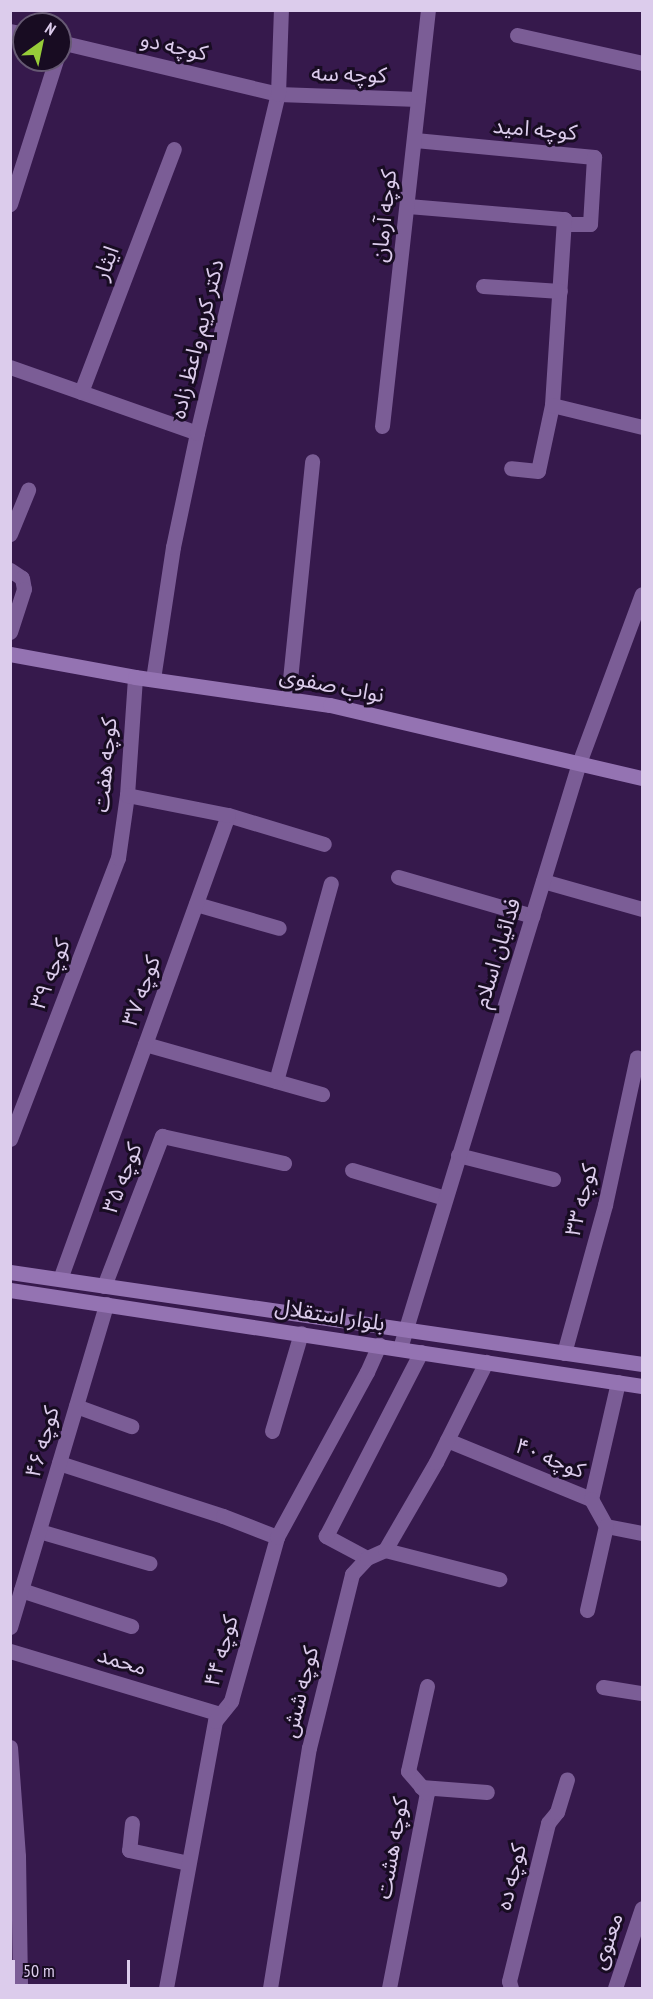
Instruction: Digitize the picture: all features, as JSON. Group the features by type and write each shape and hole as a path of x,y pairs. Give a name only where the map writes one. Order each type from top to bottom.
{"main road":[{"name":"نواب صفوی","path":"10,654 135,677 330,705 642,778"},
{"name":"بلوار استقلال","path":"10,1272 642,1364"},
{"name":"بلوار استقلال","path":"10,1290 642,1386"}],"street":[{"name":"دکتر کریم واعظ زاده","path":"153,679 173,547 197,433 278,94 281,10"},
{"name":"کوچه آرمان","path":"382,426 428,10"},
{"path":"517,35 642,63"},
{"name":"کوچه دو","path":"72,47 278,94"},
{"path":"10,204 52,72"},
{"name":"کوچه سه","path":"278,94 418,99"},
{"name":"کوچه امید","path":"414,140 594,157 590,224 564,224"},
{"name":"ایثار","path":"81,392 174,149"},
{"path":"408,206 564,219 552,405 538,471 511,468"},
{"path":"483,286 560,291"},
{"path":"10,367 197,433"},
{"path":"552,405 642,427"},
{"path":"288,699 312,462"},
{"path":"10,534 28,490"},
{"path":"10,570 22,578 24,589 10,632"},
{"name":"فدائیان اسلام","path":"400,1348 579,763 635,635 642,594"},
{"name":"کوچه هفت","path":"118,858 127,795 135,677"},
{"path":"127,795 228,815 324,844"},
{"name":"کوچه ۳۷","path":"60,1279 228,815"},
{"name":"کوچه ۳۹","path":"10,1139 118,858"},
{"path":"398,878 532,916"},
{"path":"543,881 642,909"},
{"path":"276,1081 331,883"},
{"path":"196,904 279,928"},
{"path":"145,1044 322,1094"},
{"name":"کوچه ۳۳","path":"564,1353 604,1205 637,1057"},
{"name":"کوچه ۳۵","path":"104,1286 162,1136 284,1163"},
{"path":"458,1155 553,1179"},
{"path":"352,1170 445,1198"},
{"name":"کوچه ۴۶","path":"10,1627 106,1304"},
{"path":"272,1431 301,1334"},
{"name":"کوچه ۴۴","path":"166,1989 215,1721 231,1701 277,1537 368,1372 379,1345"},
{"path":"368,1558 326,1536 421,1352"},
{"path":"486,1362 447,1440 385,1550 500,1579"},
{"name":"کوچه ۴۰","path":"447,1440 591,1499 618,1382"},
{"path":"76,1406 131,1426"},
{"path":"59,1463 223,1516 277,1537"},
{"path":"587,1610 606,1526 591,1499"},
{"path":"606,1526 642,1533"},
{"path":"39,1531 149,1563"},
{"name":"کوچه شش","path":"270,1989 309,1748 352,1574 368,1558 385,1550"},
{"path":"21,1590 131,1626"},
{"name":"محمد","path":"10,1651 220,1714"},
{"name":"کوچه هشت","path":"389,1989 427,1793 408,1771 427,1686"},
{"path":"603,1687 642,1693"},
{"path":"10,1747 20,1989"},
{"name":"کوچه ده","path":"511,1989 509,1981 548,1822 556,1812 567,1779"},
{"path":"421,1787 487,1792"},
{"path":"132,1823 129,1850 188,1863"},
{"name":"معنوی","path":"615,1989 638,1931 642,1908"}]}
